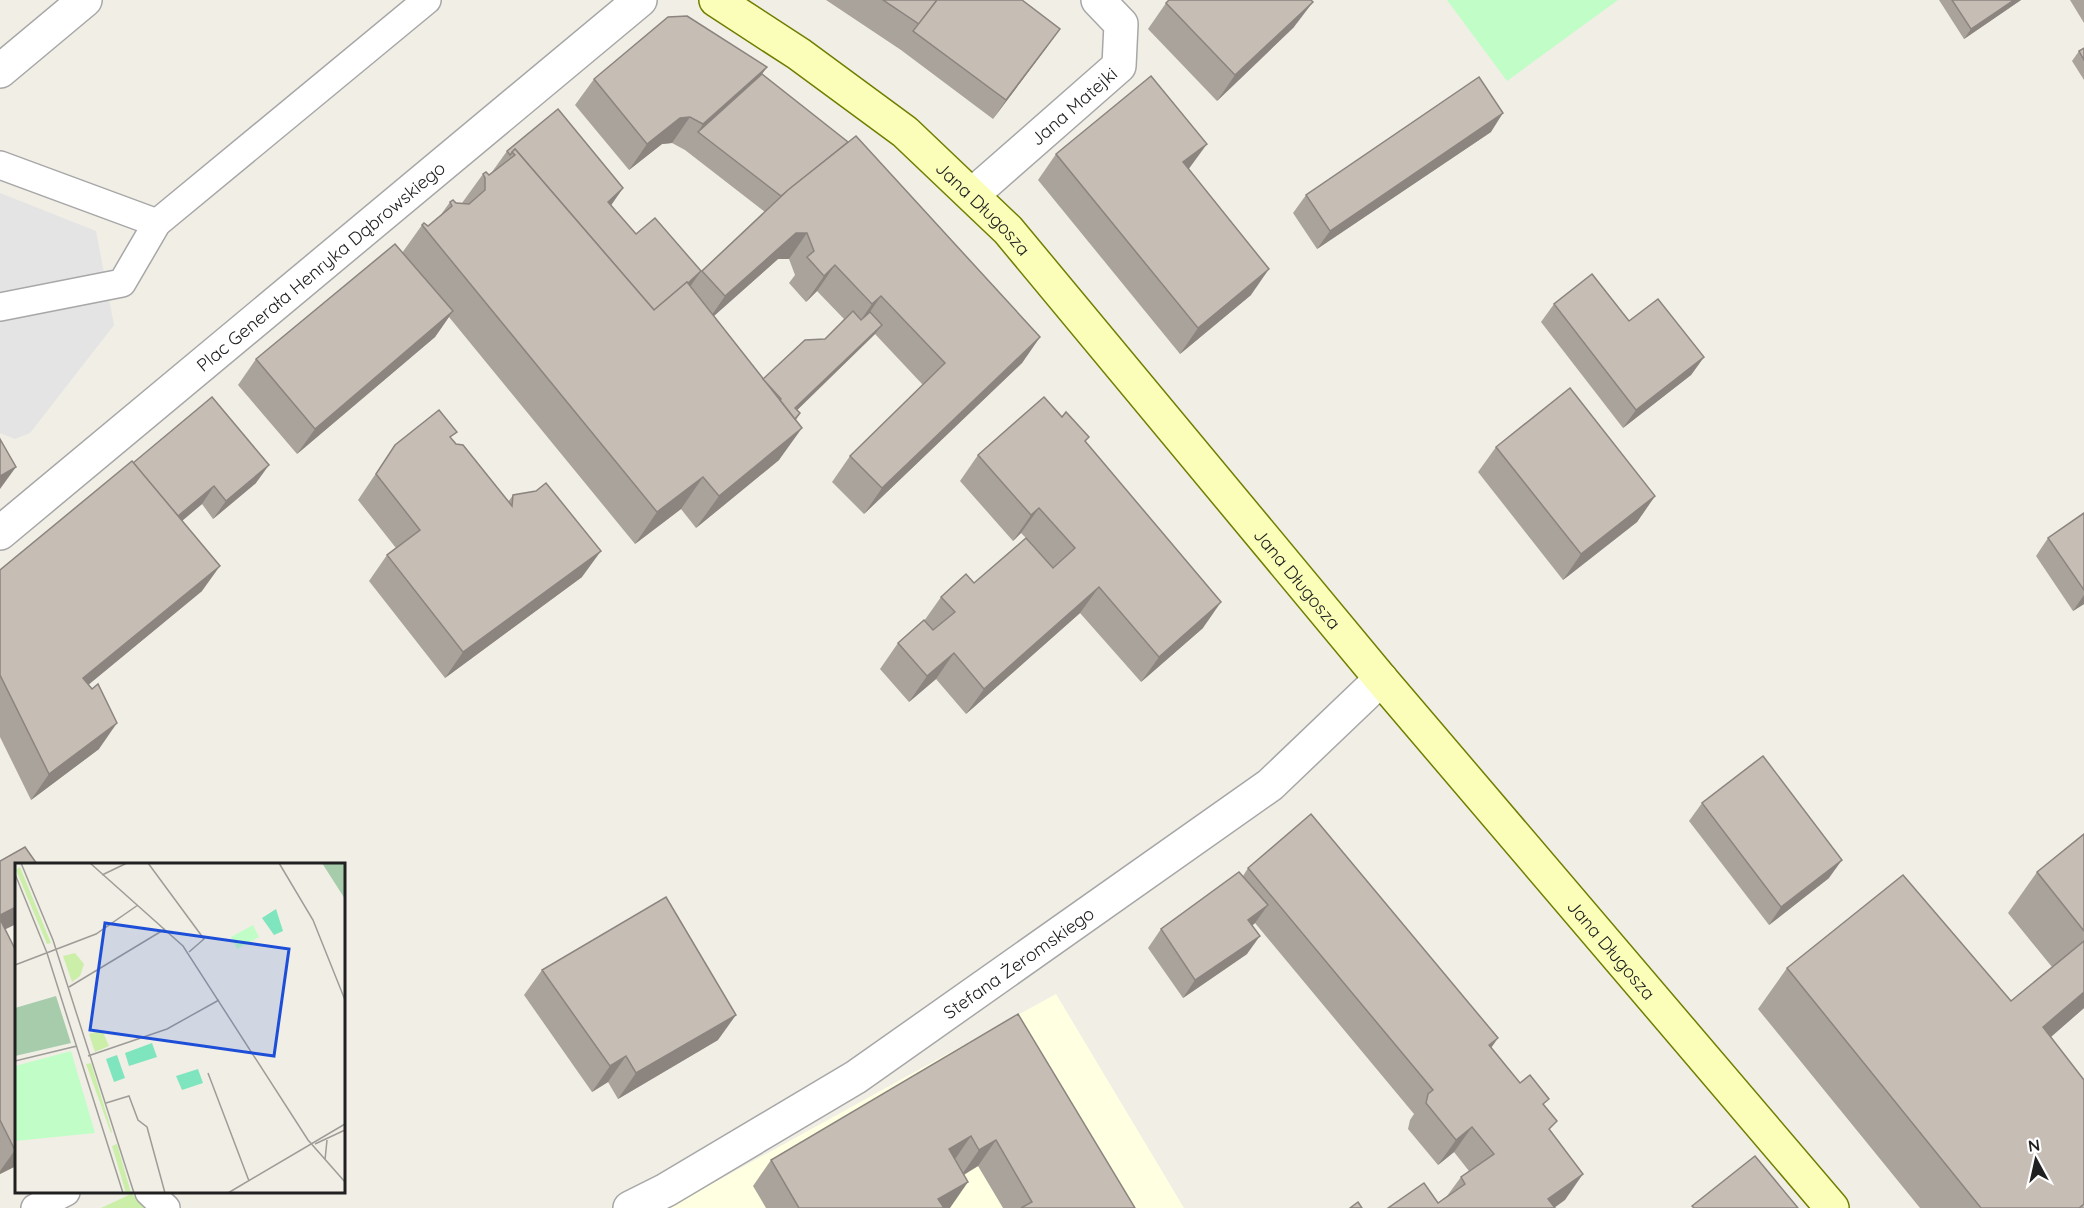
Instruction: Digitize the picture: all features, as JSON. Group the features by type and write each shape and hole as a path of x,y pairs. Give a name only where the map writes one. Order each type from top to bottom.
{"street":[{"path":"0,71 85,0"},
{"name":"Plac Generała Henryka Dąbrowskiego","path":"0,532 640,0"},
{"name":"Jana Długosza","path":"716,0 799,54 905,132 1008,230 1381,679 1832,1208"},
{"name":"Jana Matejki","path":"972,195 1119,66 1121,24 1098,0"},
{"name":"Stefana Żeromskiego","path":"630,1208 666,1190 856,1077 1078,918 1270,785 1381,679"}],"lane":[{"path":"0,308 122,283 157,223 427,0"},
{"path":"0,165 157,223"},
{"path":"35,1208 62,1193"},
{"path":"151,1193 166,1208"}],"shaded area":[{"path":"0,193 96,231 114,325 30,433 15,439 0,433"},
{"path":"1056,994 1184,1208 668,1208"}],"green space":[{"path":"1447,0 1618,0 1507,81"},
{"path":"131,1194 153,1208 101,1208"}],"building":[{"path":"883,0 937,0 919,24"},
{"path":"937,0 1022,0 1060,29 1006,100 913,31"},
{"path":"1169,0 1311,0 1313,2 1235,75 1166,3"},
{"path":"1952,0 2014,0 1971,29"},
{"path":"687,16 767,67 703,124 690,117 680,118 647,144 594,79 668,17"},
{"path":"2084,48 2084,60 2079,51"},
{"path":"762,74 848,142 781,196 698,132"},
{"path":"1151,76 1207,144 1183,162 1269,269 1198,328 1056,154"},
{"path":"1479,77 1503,113 1330,231 1306,195"},
{"path":"558,109 623,188 608,202 636,234 655,218 701,271 654,310 515,149 510,155 507,151"},
{"path":"856,136 1040,337 882,488 850,456 945,363 881,296 872,304 835,265 824,276 807,257 814,251 807,233 796,233 725,296 702,271 788,190"},
{"path":"515,149 654,310 687,282 802,428 719,496 703,477 657,512 422,225 424,223 428,226 452,206 450,202 453,200 456,203 469,204 485,190 483,174 486,172 489,175 515,155 512,152"},
{"path":"395,244 453,311 315,429 256,359"},
{"path":"1592,274 1629,321 1658,299 1704,357 1636,410 1554,304"},
{"path":"853,311 861,320 870,312 882,325 795,408 800,413 795,419 763,379 805,340 825,339"},
{"path":"1570,388 1655,496 1581,554 1496,447"},
{"path":"212,397 269,465 226,501 214,486 178,516 133,463"},
{"path":"1044,397 1062,417 1066,412 1089,437 1085,441 1221,602 1159,657 1099,587 984,689 954,653 927,676 898,643 924,620 933,630 955,612 941,597 966,574 974,583 1026,538 1053,568 1075,548 1039,508 1031,515 978,455"},
{"path":"439,410 457,432 450,437 456,444 463,445 512,506 513,495 536,491 546,483 601,551 463,652 387,555 420,530 376,474 395,445"},
{"path":"0,439 16,467 0,476"},
{"path":"132,461 220,566 83,678 92,689 98,684 117,723 49,774 0,675 0,570"},
{"path":"2084,513 2084,590 2048,538"},
{"path":"1763,756 1842,860 1781,907 1702,803"},
{"path":"1311,814 1498,1038 1489,1045 1520,1083 1530,1075 1549,1099 1543,1104 1557,1121 1549,1129 1583,1174 1548,1199 1555,1208 1388,1208 1424,1183 1438,1203 1465,1184 1461,1177 1494,1154 1472,1127 1456,1140 1426,1103 1428,1094 1433,1090 1248,868"},
{"path":"2084,834 2084,931 2037,872"},
{"path":"25,847 36,863 15,863 15,908 0,915 0,861"},
{"path":"1239,872 1268,905 1248,920 1260,936 1195,980 1161,929"},
{"path":"1903,875 2011,1001 2084,941 2084,992 2043,1027 2084,1080 2084,1204 2079,1208 1981,1208 1787,968"},
{"path":"666,897 736,1015 636,1073 626,1056 610,1066 542,970"},
{"path":"0,919 15,949 15,1150 0,1120"},
{"path":"1018,1014 1135,1208 1021,1208 1032,1202 996,1140 979,1150 971,1136 949,1149 968,1182 938,1199 944,1208 799,1208 771,1160"},
{"path":"1755,1156 1798,1208 1694,1208 1692,1206"},
{"path":"1358,1202 1362,1208 1350,1208"}]}
